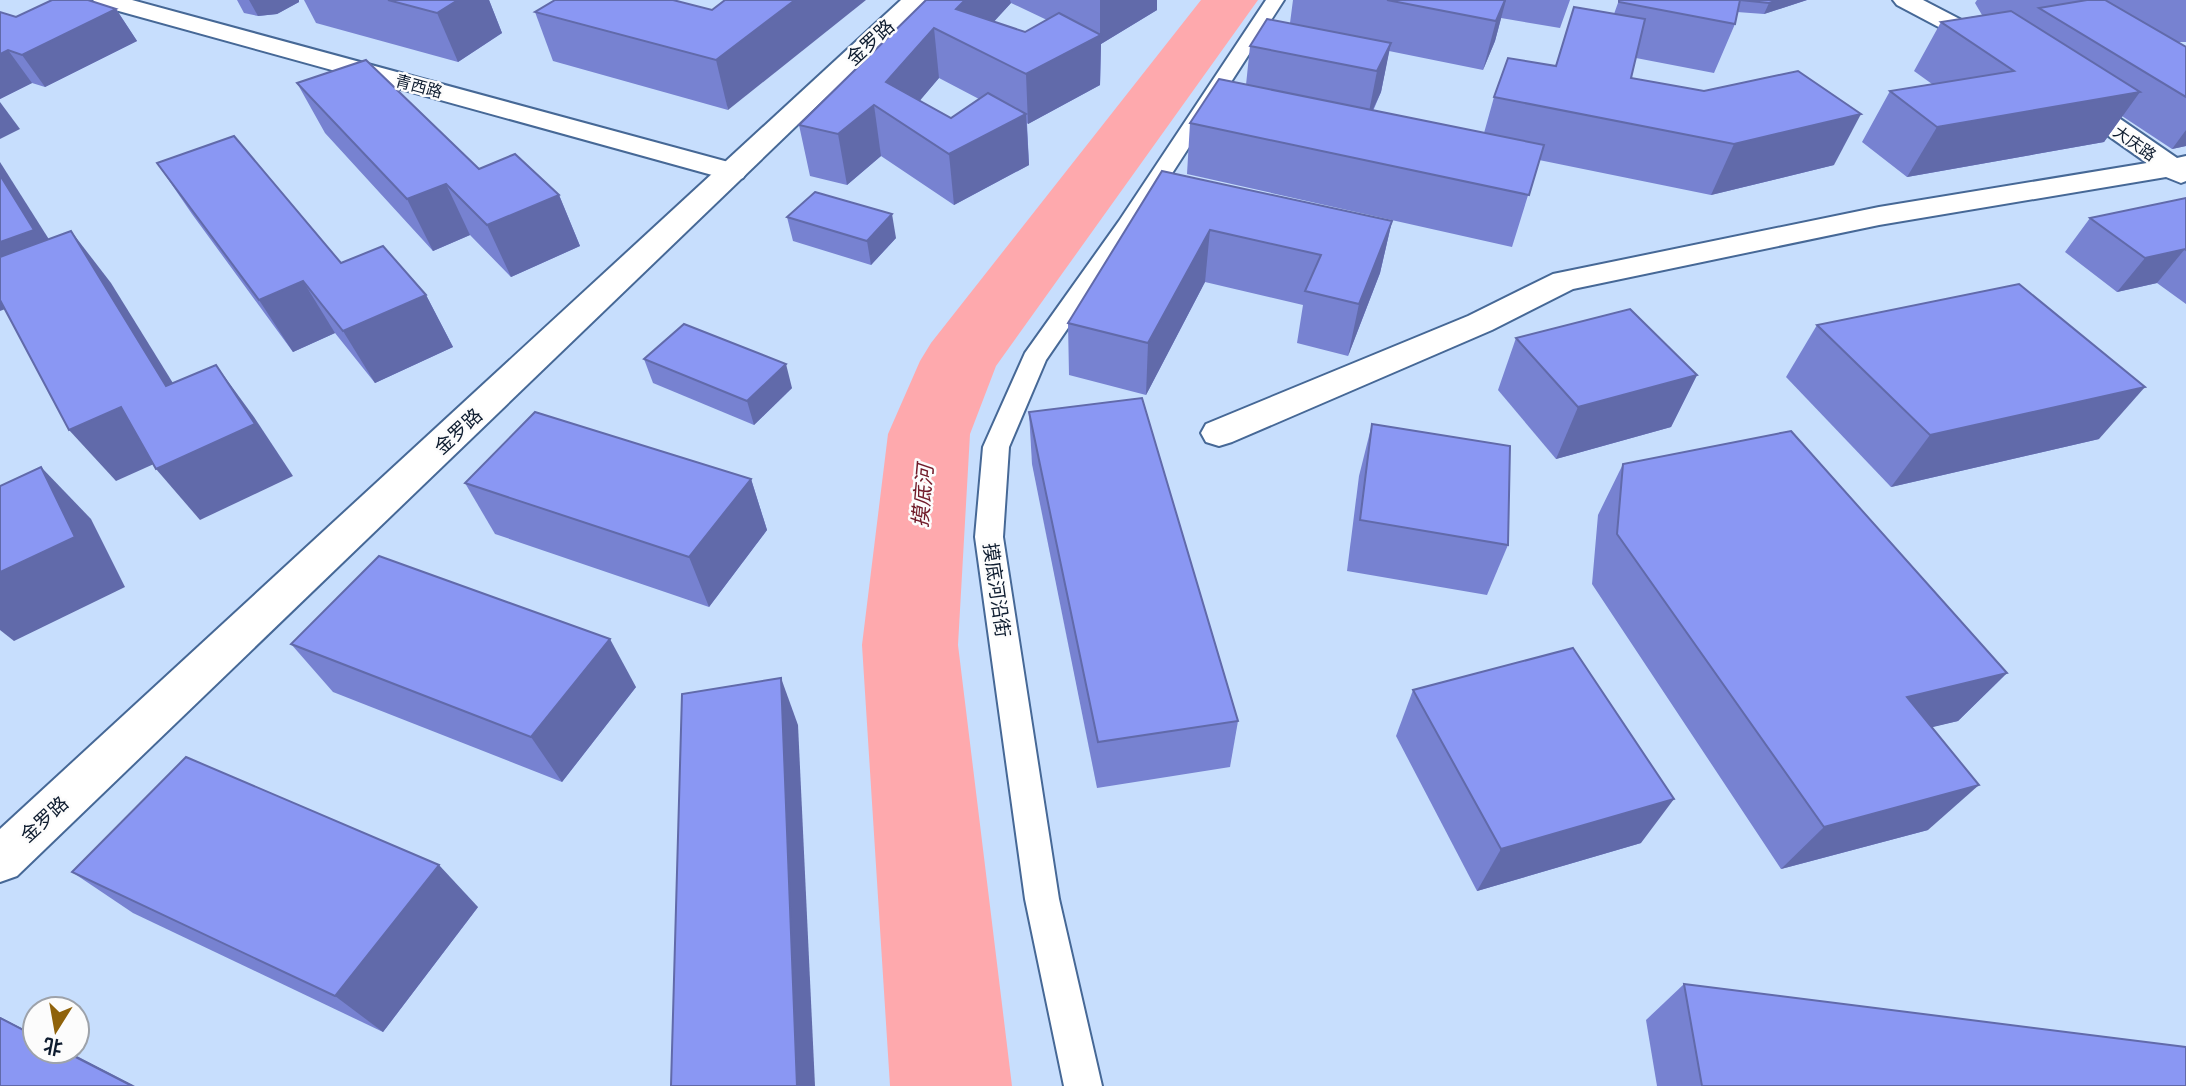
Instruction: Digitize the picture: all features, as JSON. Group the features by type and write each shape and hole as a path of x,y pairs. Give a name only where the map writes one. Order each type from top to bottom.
{"street":[{"name":"青西路","path":"104,0 733,172"},
{"name":"金罗路","path":"0,860 915,0"},
{"path":"1905,0 2014,57"},
{"name":"大庆路","path":"2048,81 2180,170"},
{"path":"1219,433 1480,323 1564,281 1879,216 2180,170"}],"lane":[{"name":"摸底河沿街","path":"1083,1086 1042,899 989,537 996,447 1034,359 1129,223 1275,0"}],"building":[{"path":"52,0 88,0 116,9 22,55 8,50 0,54 0,12 16,17"},
{"path":"388,0 458,0 437,13"},
{"path":"555,0 673,0 712,10 725,0 795,0 716,60 535,12"},
{"path":"926,0 965,0 956,9 1025,32 1059,13 1101,35 1026,74 934,28 886,82 951,118 988,93 1026,114 949,154 874,105 838,134 799,125"},
{"path":"1387,0 1505,0 1496,21"},
{"path":"1619,0 1740,0 1735,24"},
{"path":"1740,0 1778,0 1769,3"},
{"path":"2087,0 2105,0 2186,47 2186,97 2039,8"},
{"path":"1574,7 1645,19 1631,78 1704,91 1798,71 1861,114 1734,144 1494,97 1508,58 1556,66"},
{"path":"2011,11 2140,92 1937,127 1890,91 2014,71 1941,22"},
{"path":"1267,19 1391,43 1377,71 1250,46"},
{"path":"366,60 479,169 515,154 559,195 487,225 446,184 407,199 297,83"},
{"path":"1219,79 1544,145 1529,195 1190,123"},
{"path":"234,136 341,263 383,246 426,295 343,331 303,281 259,300 157,163"},
{"path":"1162,171 1392,221 1359,304 1305,291 1321,255 1210,230 1148,343 1068,323"},
{"path":"0,175 34,230 0,242"},
{"path":"815,192 892,214 867,241 787,217"},
{"path":"2186,198 2186,250 2145,258 2090,218"},
{"path":"71,231 166,386 216,365 255,424 156,469 121,407 69,430 0,300 0,257"},
{"path":"2019,284 2145,387 1930,435 1817,325"},
{"path":"1630,309 1697,375 1578,407 1516,338"},
{"path":"684,324 786,364 747,401 644,359"},
{"path":"1142,398 1238,721 1098,742 1029,412"},
{"path":"535,412 751,479 689,557 465,483"},
{"path":"1372,424 1510,446 1508,545 1360,520"},
{"path":"1791,431 2007,673 1907,697 1979,785 1824,827 1617,534 1623,464"},
{"path":"41,467 75,537 0,572 0,486"},
{"path":"379,556 610,639 531,737 291,644"},
{"path":"1573,648 1674,799 1501,849 1413,690"},
{"path":"781,678 797,1086 671,1086 682,694"},
{"path":"186,757 439,865 335,996 72,872"},
{"path":"1684,984 2186,1047 2186,1086 1702,1086"},
{"path":"0,1018 21,1029 21,1065 91,1065 132,1086 0,1086"}],"waterway":[{"name":"摸底河","path":"951,1086 910,645 929,434 959,361 1230,0"}]}
